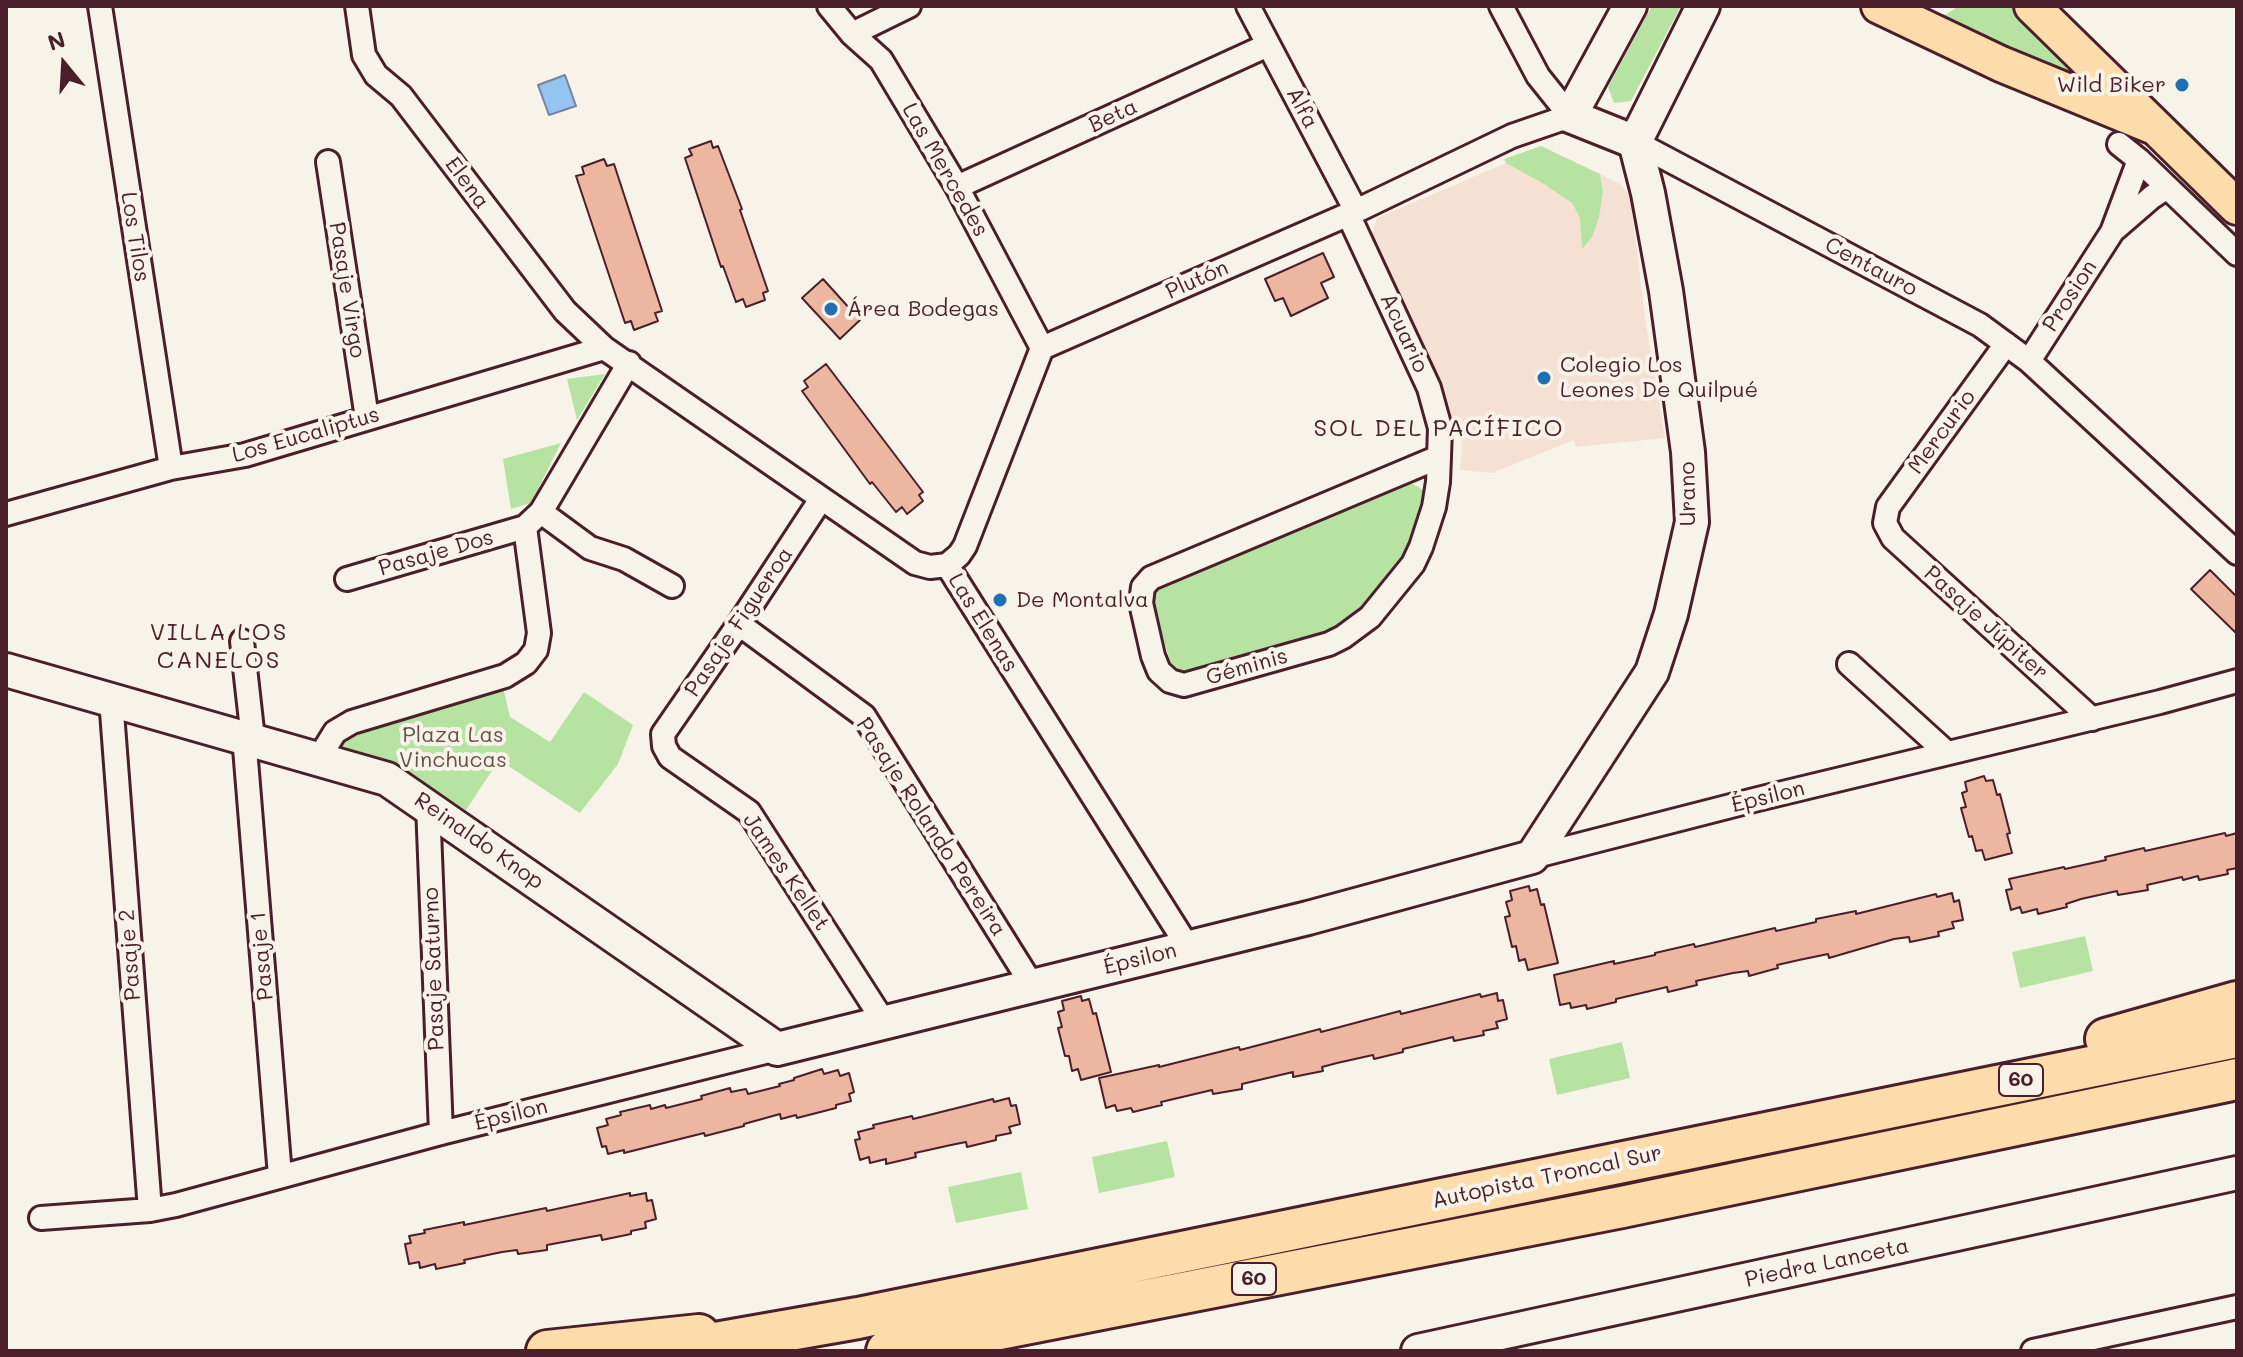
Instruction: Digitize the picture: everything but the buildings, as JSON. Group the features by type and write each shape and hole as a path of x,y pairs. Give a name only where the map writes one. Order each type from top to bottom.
{"highway":[{"path":"1806,1124 2237,1002"},
{"name":"Autopista Troncal Sur","path":"670,1351 858,1318 2237,1037"},
{"name":"Autopista Troncal Sur","path":"887,1351 1606,1210 2237,1079"},
{"name":"Autopista Troncal Sur","path":"547,1351 858,1318"}],"main road":[{"path":"1883,8 1921,6"},
{"path":"2032,6 2237,207"},
{"path":"1883,8 2001,64 2152,126"}],"street":[{"name":"Los Tilos","path":"100,6 171,468"},
{"name":"Elena","path":"357,6 364,55 376,75 401,96 565,311 604,348"},
{"name":"Las Mercedes","path":"829,6 852,34 881,60 957,187 1042,348"},
{"path":"852,34 909,6"},
{"name":"Alfa","path":"1248,6 1352,212"},
{"name":"Centauro","path":"1501,6 1538,76 1570,116 1635,142 1980,325 2029,361 2237,553"},
{"path":"1570,116 1630,6"},
{"path":"1635,142 1703,6"},
{"name":"Beta","path":"957,187 1268,45"},
{"name":"Plutón","path":"1042,348 1352,212 1512,136 1570,116"},
{"name":"Urano","path":"1532,857 1652,672 1671,614 1692,522 1688,452 1666,291 1635,142"},
{"path":"2119,144 2237,254"},
{"name":"Prosion","path":"2029,361 2112,232 2139,160"},
{"name":"Pasaje Virgo","path":"328,162 367,418"},
{"name":"Prosion","path":"2112,232 2167,187"},
{"name":"Acuario","path":"1352,212 1429,388 1440,428 1439,457"},
{"name":"Mercurio","path":"1885,523 1888,507 2006,344"},
{"name":"Los Eucaliptus","path":"6,514 171,468 245,455 604,348"},
{"name":"Las Elenas","path":"604,348 915,563 930,567 947,565 1188,947"},
{"path":"947,565 965,546 1042,348"},
{"path":"319,758 335,732 352,722 505,676 526,663 536,650 539,633 533,520 629,363"},
{"name":"Géminis","path":"1439,457 1434,507 1413,564 1357,628 1329,644 1184,685 1170,681 1159,671 1141,603 1143,587 1151,578 1439,457"},
{"name":"Pasaje Figueroa","path":"664,746 663,734 821,499"},
{"path":"533,520 590,548 624,559 672,586"},
{"name":"Pasaje Dos","path":"347,579 533,520"},
{"name":"Pasaje Júpiter","path":"1885,523 1893,538 2092,719"},
{"name":"Pasaje Rolando Pereira","path":"739,624 864,716 1032,985"},
{"name":"Pasaje 1","path":"242,641 280,1176"},
{"path":"1849,664 1947,753"},
{"name":"Reinaldo Knop","path":"6,670 387,779 777,1049"},
{"name":"Épsilon","path":"41,1218 150,1210 176,1205 441,1133 1308,918 1758,799 2237,681"},
{"name":"Pasaje 2","path":"111,699 150,1210"},
{"name":"James Kellet","path":"664,746 670,757 749,812 884,1022"},
{"name":"Pasaje Saturno","path":"428,805 441,1133"},
{"name":"Piedra Lanceta","path":"1418,1351 2237,1173"},
{"path":"2033,1351 2237,1307"}],"shaded area":[{"name":"Colegio Los Leones De Quilpué","path":"1506,163 1572,203 1580,218 1582,248 1603,192 1600,174 1620,184 1630,196 1645,318 1665,438 1575,447 1574,440 1492,473 1460,470 1462,443 1372,233 1377,218"}],"green space":[{"path":"1652,6 1681,6 1631,101 1614,103 1608,87"},
{"path":"1959,6 2019,6 2080,76 1937,20"},
{"path":"1541,146 1600,174 1603,192 1599,217 1592,237 1582,249 1580,218 1572,203 1504,159"},
{"path":"605,374 577,420 567,379"},
{"path":"561,443 531,503 511,509 503,459"},
{"path":"1408,481 1423,490 1414,543 1383,590 1345,625 1188,677 1173,669 1151,602 1162,585"},
{"name":"Plaza Las Vinchucas","path":"503,687 510,717 550,742 584,692 633,725 618,764 580,813 499,760 466,810 403,770 341,747 353,729"},
{"path":"2085,936 2093,971 2020,988 2012,952"},
{"path":"1622,1042 1630,1078 1557,1095 1549,1059"},
{"path":"1167,1141 1175,1177 1099,1193 1092,1157"},
{"path":"1021,1172 1028,1209 956,1223 948,1187"}],"water":[{"path":"565,75 576,106 549,115 538,85"}],"place":[{"name":"Wild Biker","path":"2182,85"},
{"name":"Área Bodegas","path":"831,309"},
{"name":"Colegio Los Leones De Quilpué","path":"1544,378"},
{"name":"De Montalva","path":"1000,600"}],"district":[{"name":"SOL DEL PACÍFICO","path":"1439,429"},
{"name":"VILLA LOS CANELOS","path":"219,647"}]}
